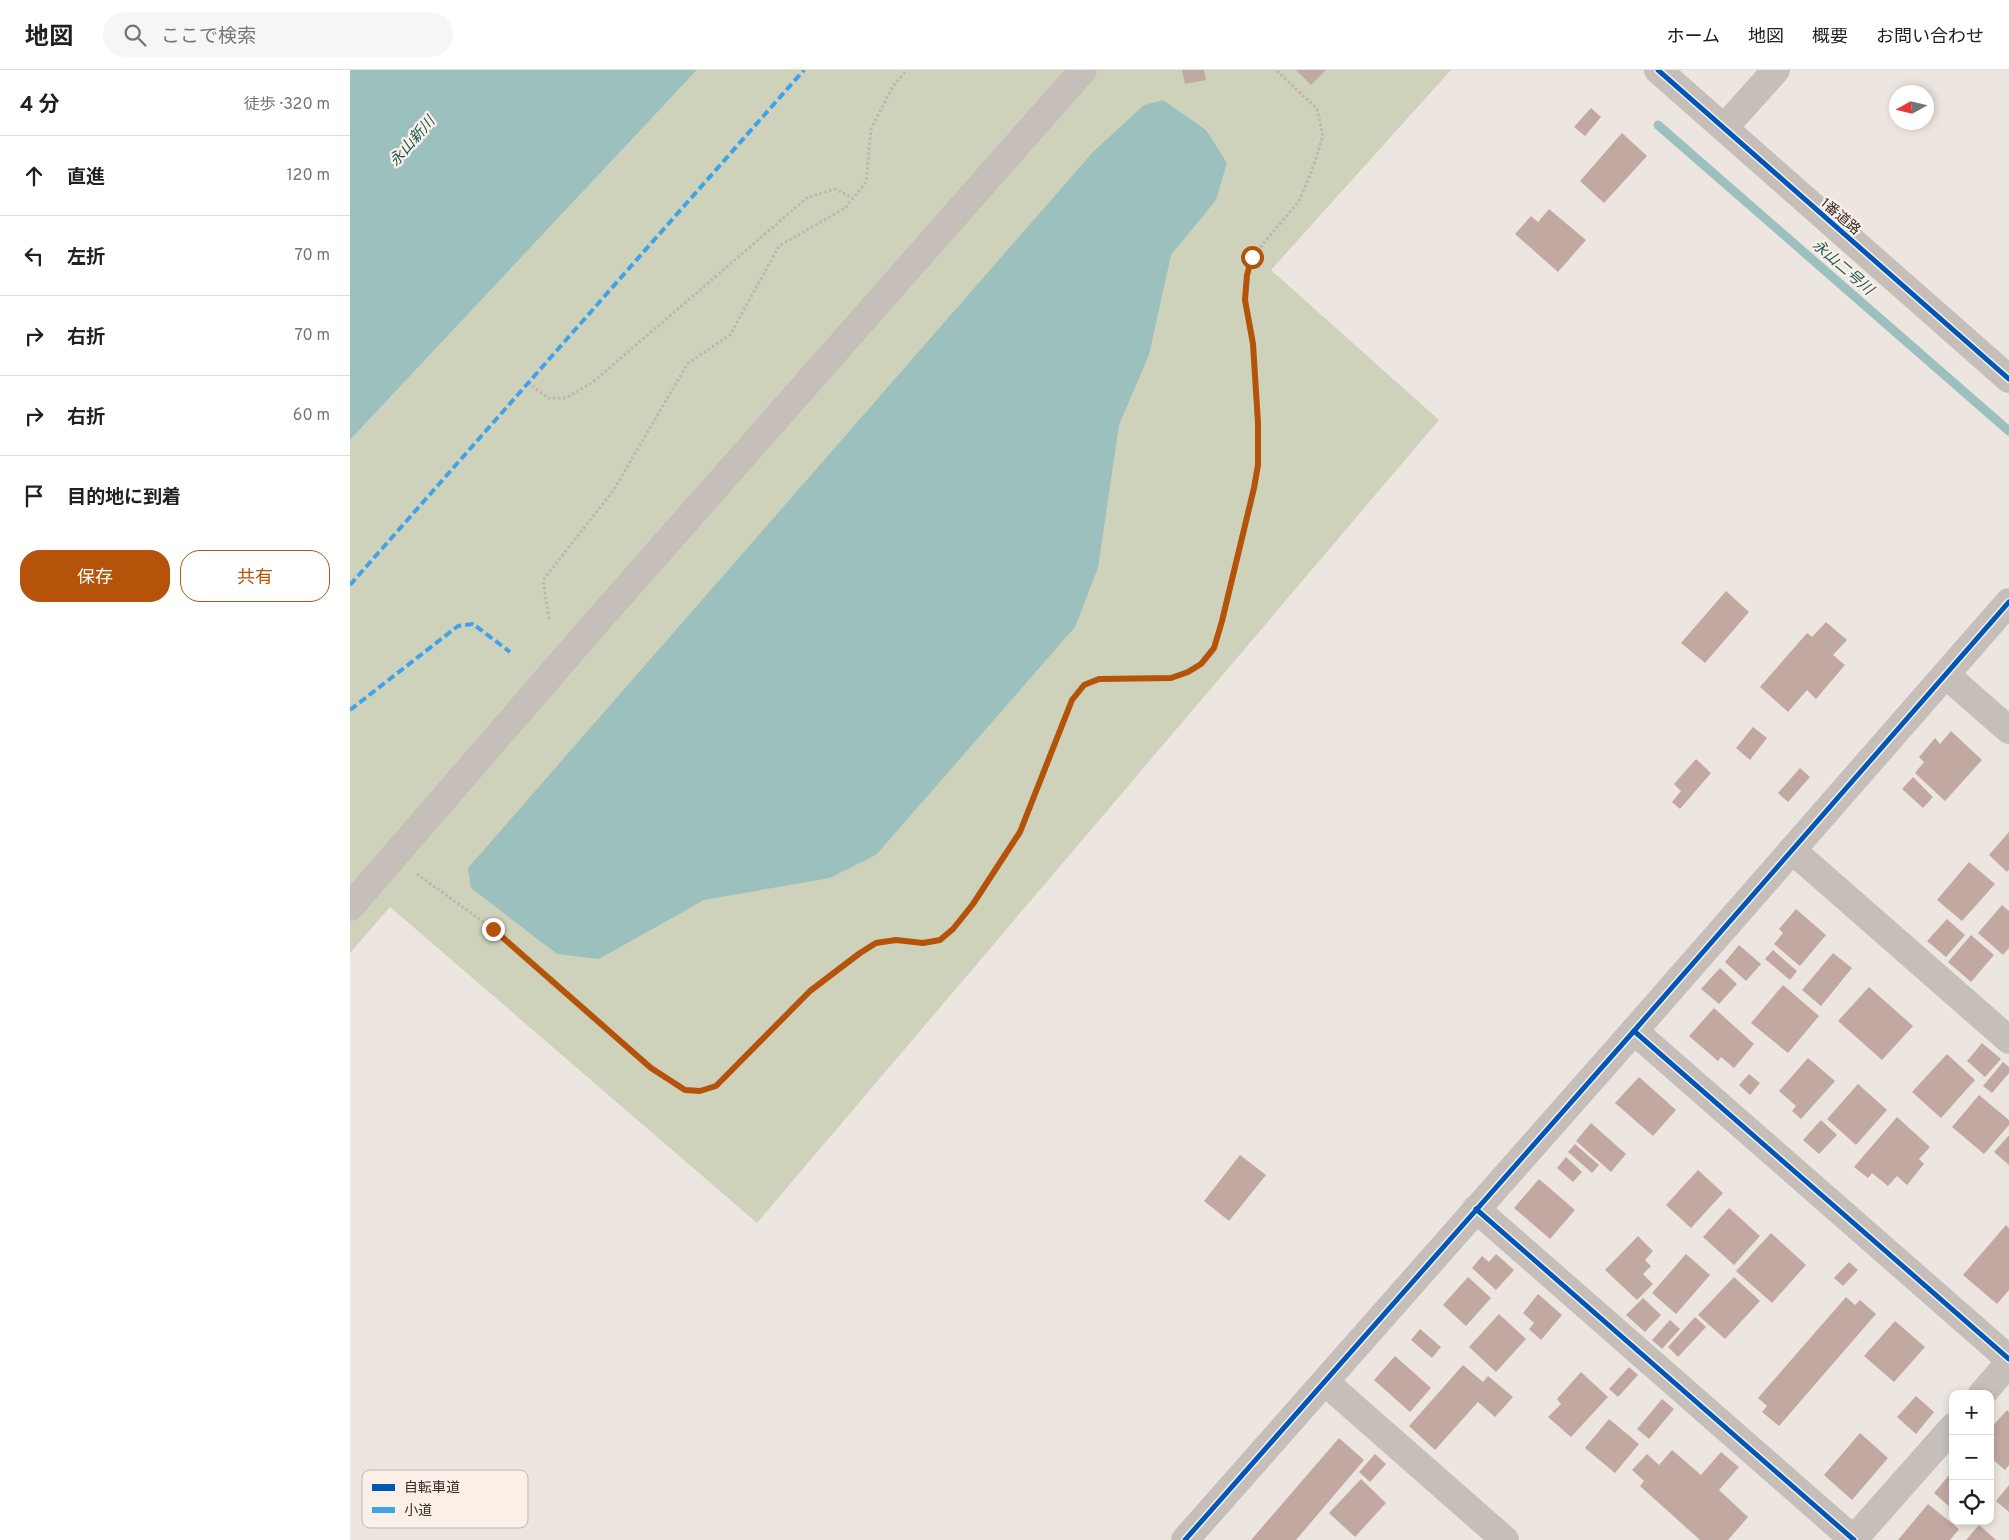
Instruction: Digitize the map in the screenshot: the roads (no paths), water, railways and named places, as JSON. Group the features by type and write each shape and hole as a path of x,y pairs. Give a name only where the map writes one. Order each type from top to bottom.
{"street":[{"path":"350,907 594,625 1083,70"},
{"name":"1番道路","path":"1658,70 2009,379"},
{"path":"1724,128 1776,70"},
{"path":"1184,1540 1634,1031 2009,602"},
{"path":"1946,675 2009,730"},
{"path":"1792,850 2009,1040"},
{"path":"1634,1031 2009,1359"},
{"path":"1476,1209 1853,1540 1949,1432"},
{"path":"1985,1390 2009,1363"},
{"path":"1325,1382 1505,1540"}],"water":[{"name":"永山新川","path":"350,70 697,70 350,440"},
{"path":"1163,100 1206,130 1227,163 1216,200 1171,255 1149,355 1119,425 1098,568 1075,627 876,855 830,878 704,900 599,959 557,954 471,888 468,868 1093,152 1144,105"}],"waterway":[{"name":"永山二号川","path":"1658,125 2009,431"}]}
